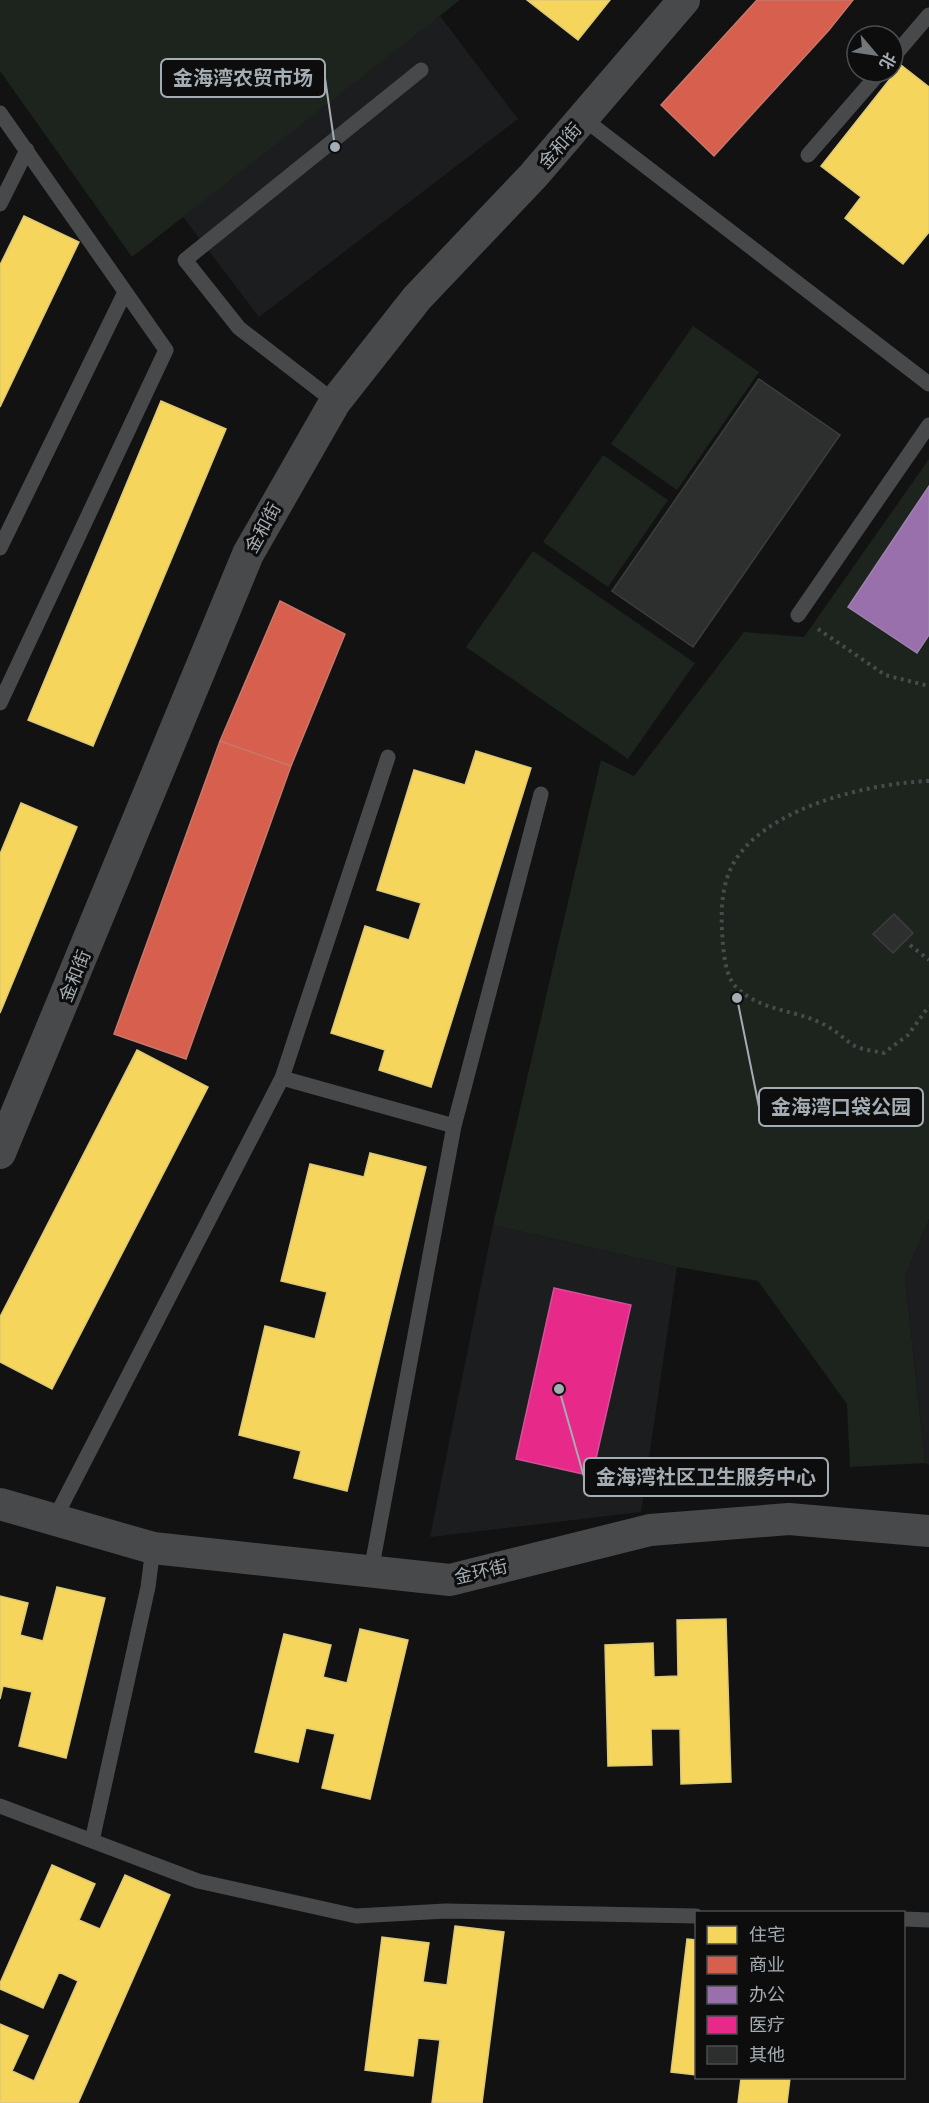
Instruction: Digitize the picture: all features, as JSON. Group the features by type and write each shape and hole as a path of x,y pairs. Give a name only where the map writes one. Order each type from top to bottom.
{"street":[{"name":"金和街","path":"0,1153 248,554 335,402 417,298 584,119 684,0"},
{"name":"金环街","path":"0,1504 153,1548 450,1580 650,1530 789,1519 929,1531"}],"lane":[{"path":"905,43 929,15"},
{"path":"335,402 239,328 185,260 421,70"},
{"path":"808,155 870,84"},
{"path":"0,113 166,350 0,703"},
{"path":"584,119 929,384"},
{"path":"0,204 27,150"},
{"path":"0,548 125,292"},
{"path":"798,615 929,425"},
{"path":"54,1520 282,1078 388,757"},
{"path":"371,1572 454,1126 541,794"},
{"path":"282,1078 454,1126"},
{"path":"92,1841 148,1587 153,1548"},
{"path":"0,1806 198,1881 356,1916 446,1911 695,1916"},
{"path":"905,1919 929,1920"}],"path":[{"path":"798,615 885,675 929,686"},
{"path":"929,782 894,782 849,794 784,818 753,840 731,867 720,905 723,953 734,985 758,1004 823,1024 855,1046 884,1053 908,1035 929,1006"},
{"path":"910,945 929,960"}],"shaded area":[{"path":"0,0 460,0 132,257 0,71"},
{"path":"428,0 518,119 259,317 152,176"},
{"path":"693,326 759,372 677,490 611,444"},
{"path":"603,455 668,500 608,587 543,542"},
{"path":"929,459 929,1219 905,1277 925,1463 850,1467 847,1404 758,1281 677,1267 493,1225 601,760 634,776 744,632 804,637"},
{"path":"533,551 695,663 628,759 466,647"},
{"path":"929,1219 929,1465 925,1463 905,1277"},
{"path":"493,1225 677,1267 641,1512 430,1537"}],"building: 住宅":[{"path":"527,0 610,0 578,40"},
{"path":"905,68 929,87 929,232 903,264 845,218 861,197 821,166 886,84 905,84"},
{"path":"24,216 79,242 0,407 0,265"},
{"path":"161,401 226,429 93,746 28,720"},
{"path":"476,751 531,768 431,1087 379,1070 385,1050 331,1033 365,926 409,940 421,903 377,890 414,770 465,785"},
{"path":"21,803 77,827 0,1013 0,854"},
{"path":"137,1050 208,1087 52,1389 0,1362 0,1317"},
{"path":"370,1153 426,1167 347,1491 294,1478 301,1451 239,1435 265,1326 315,1339 327,1292 281,1281 310,1164 364,1177"},
{"path":"57,1587 105,1598 66,1758 19,1746 32,1692 3,1686 0,1699 0,1596 28,1603 20,1635 43,1641"},
{"path":"726,1619 731,1782 681,1784 680,1729 651,1729 652,1765 608,1766 605,1645 653,1643 654,1677 678,1676 677,1620"},
{"path":"360,1629 408,1640 370,1799 322,1788 335,1734 306,1728 298,1762 255,1752 284,1634 331,1645 323,1677 347,1683"},
{"path":"52,1865 95,1884 79,1920 100,1929 125,1875 170,1895 78,2103 0,2103 0,2024 28,2036 12,2071 34,2081 78,1981 59,1972 43,2008 0,1989 0,1983"},
{"path":"455,1926 504,1932 482,2103 432,2103 440,2040 418,2038 413,2076 365,2070 382,1937 429,1943 423,1982 447,1985"},
{"path":"687,1939 695,1940 695,2075 671,2072"},
{"path":"741,2079 790,2079 787,2103 738,2103"}],"building: 商业":[{"path":"757,0 853,0 829,30 714,156 661,105"},
{"path":"280,601 345,634 291,766 220,741"},
{"path":"220,741 291,766 186,1059 114,1034"}],"building: 办公":[{"path":"929,486 929,635 917,653 848,607"}],"building: 医疗":[{"path":"554,1288 631,1305 592,1476 516,1459"}],"building: 其他":[{"path":"759,379 840,435 693,647 612,591"},
{"path":"894,914 913,933 893,953 873,934"}],"place":[{"name":"金海湾农贸市场","path":"335,147"},
{"name":"金海湾口袋公园","path":"737,998"},
{"name":"金海湾社区卫生服务中心","path":"559,1389"}]}
